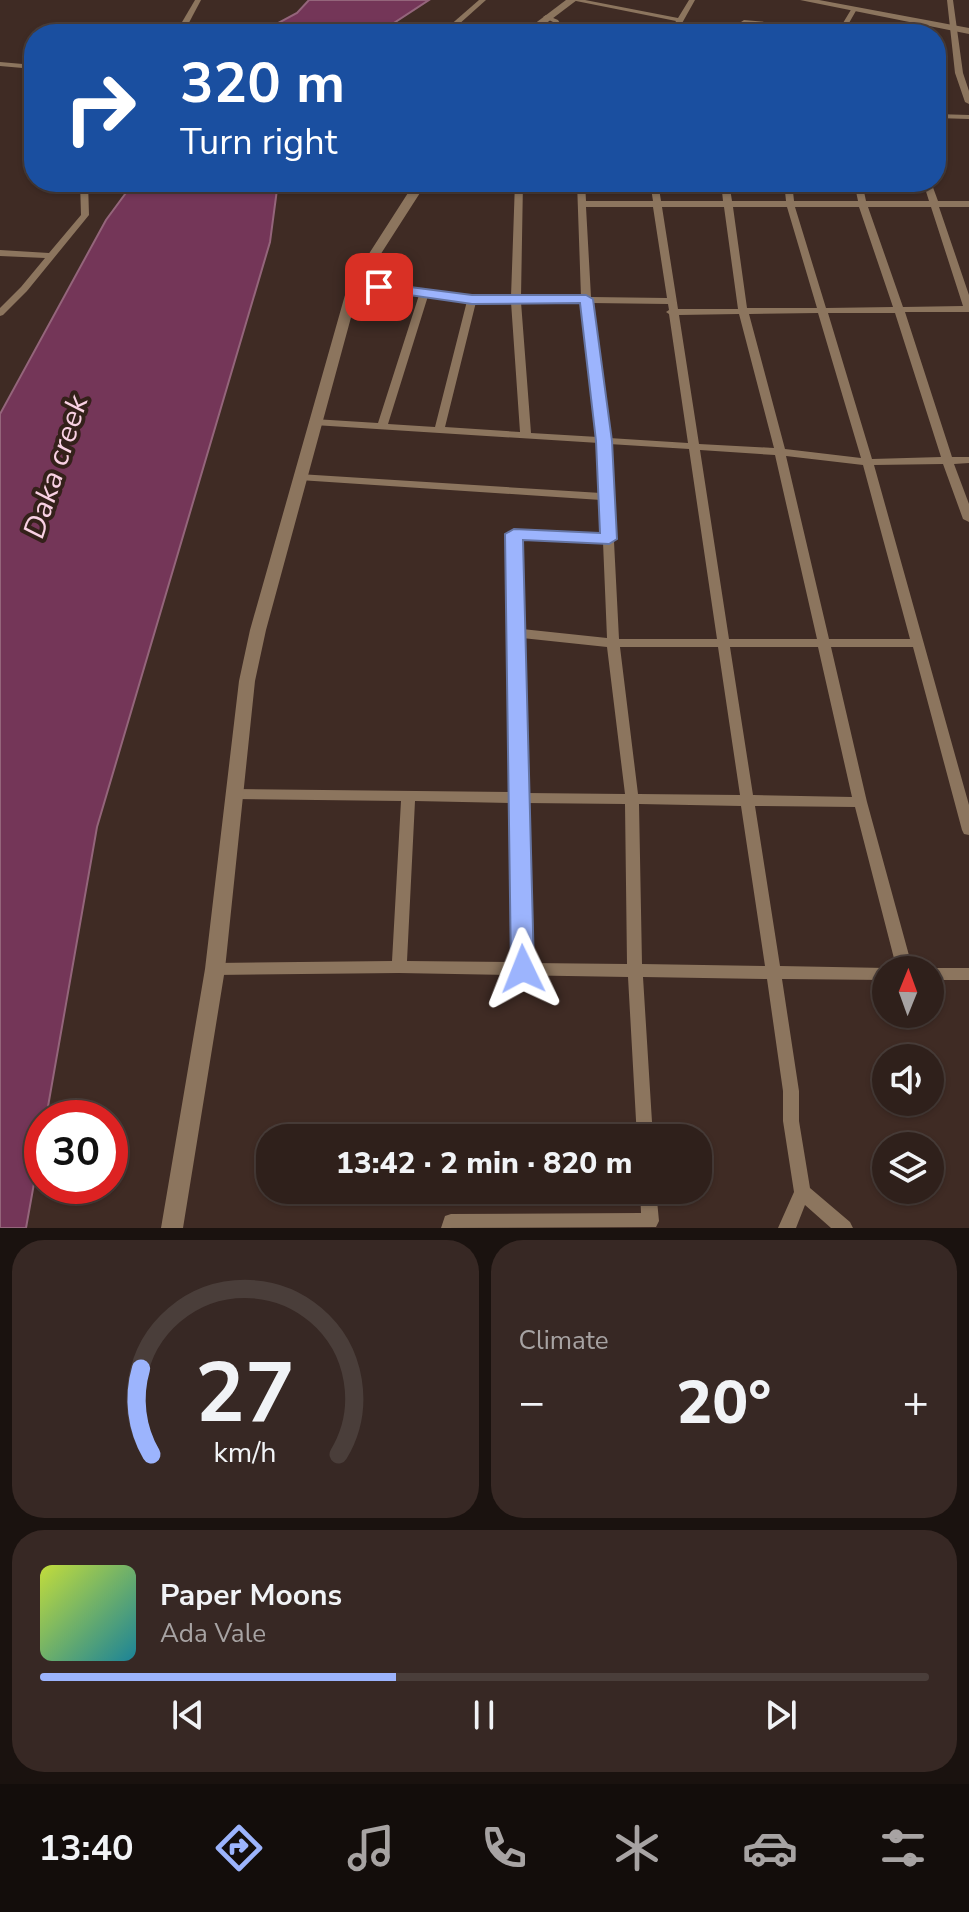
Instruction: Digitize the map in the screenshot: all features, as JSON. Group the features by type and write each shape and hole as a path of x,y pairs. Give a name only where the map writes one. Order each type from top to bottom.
{"street":[{"path":"185,24 198,0"},
{"path":"455,24 483,0"},
{"path":"538,24 573,0 680,20"},
{"path":"678,24 692,0"},
{"path":"805,0 931,24"},
{"path":"950,0 951,28 959,73 969,102"},
{"path":"848,24 854,9"},
{"path":"546,17 558,24"},
{"path":"946,27 969,31"},
{"path":"0,64 24,66"},
{"path":"946,116 969,117"},
{"path":"0,313 85,215 84,192"},
{"path":"172,1228 215,969 247,681 314,422 356,284 415,192"},
{"path":"519,192 516,300 526,436"},
{"path":"581,192 586,299 604,441 613,643 632,797 635,972 644,1124"},
{"path":"655,192 670,306 791,1091 791,1121 802,1192 787,1228"},
{"path":"727,192 743,311 780,452 860,802 901,956"},
{"path":"789,192 868,462 969,830"},
{"path":"860,192 946,462 969,519"},
{"path":"356,284 472,299 586,299 743,311 969,309 929,192"},
{"path":"582,204 969,204"},
{"path":"0,253 52,256"},
{"path":"382,427 424,294"},
{"path":"0,297 15,298"},
{"path":"439,430 472,299"},
{"path":"314,422 780,452 868,462 969,460"},
{"path":"299,477 607,497"},
{"path":"523,969 514,534 609,539"},
{"path":"516,633 613,643 918,643"},
{"path":"233,794 860,802"},
{"path":"399,967 408,798"},
{"path":"215,969 399,967 872,974"},
{"path":"944,974 969,974"},
{"path":"802,1192 844,1228"},
{"path":"450,1228 451,1222 650,1221 649,1204"}],"water":[{"path":"309,0 429,0 392,24 276,24 297,13"},
{"name":"Daka creek","path":"127,192 277,192 270,242 97,827 49,1100 24,1100 24,1204 30,1204 26,1228 0,1228 0,414 106,220"}],"route":[{"path":"379,287 472,299 586,299 604,441 609,539 514,534 523,969"}]}
